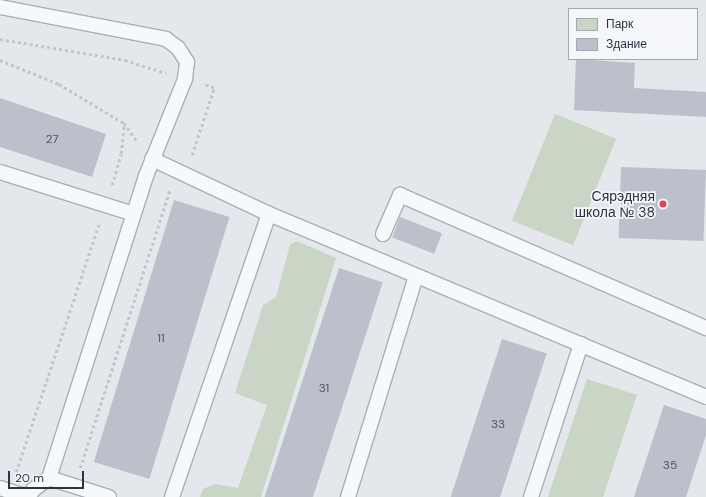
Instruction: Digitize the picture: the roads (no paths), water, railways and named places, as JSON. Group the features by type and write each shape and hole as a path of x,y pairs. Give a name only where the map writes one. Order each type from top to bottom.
{"lane":[{"path":"0,7 166,39 178,48 187,62 185,79 152,159 49,478 34,488 28,497 0,488"},
{"path":"152,159 268,214 706,397"},
{"path":"0,172 134,214"},
{"path":"383,234 400,195 706,328"},
{"path":"172,497 268,214"},
{"path":"348,497 416,276"},
{"path":"531,497 581,344"},
{"path":"49,478 109,497"}],"place":[{"name":"Сярэдняя школа № 38","path":"663,204"}]}
